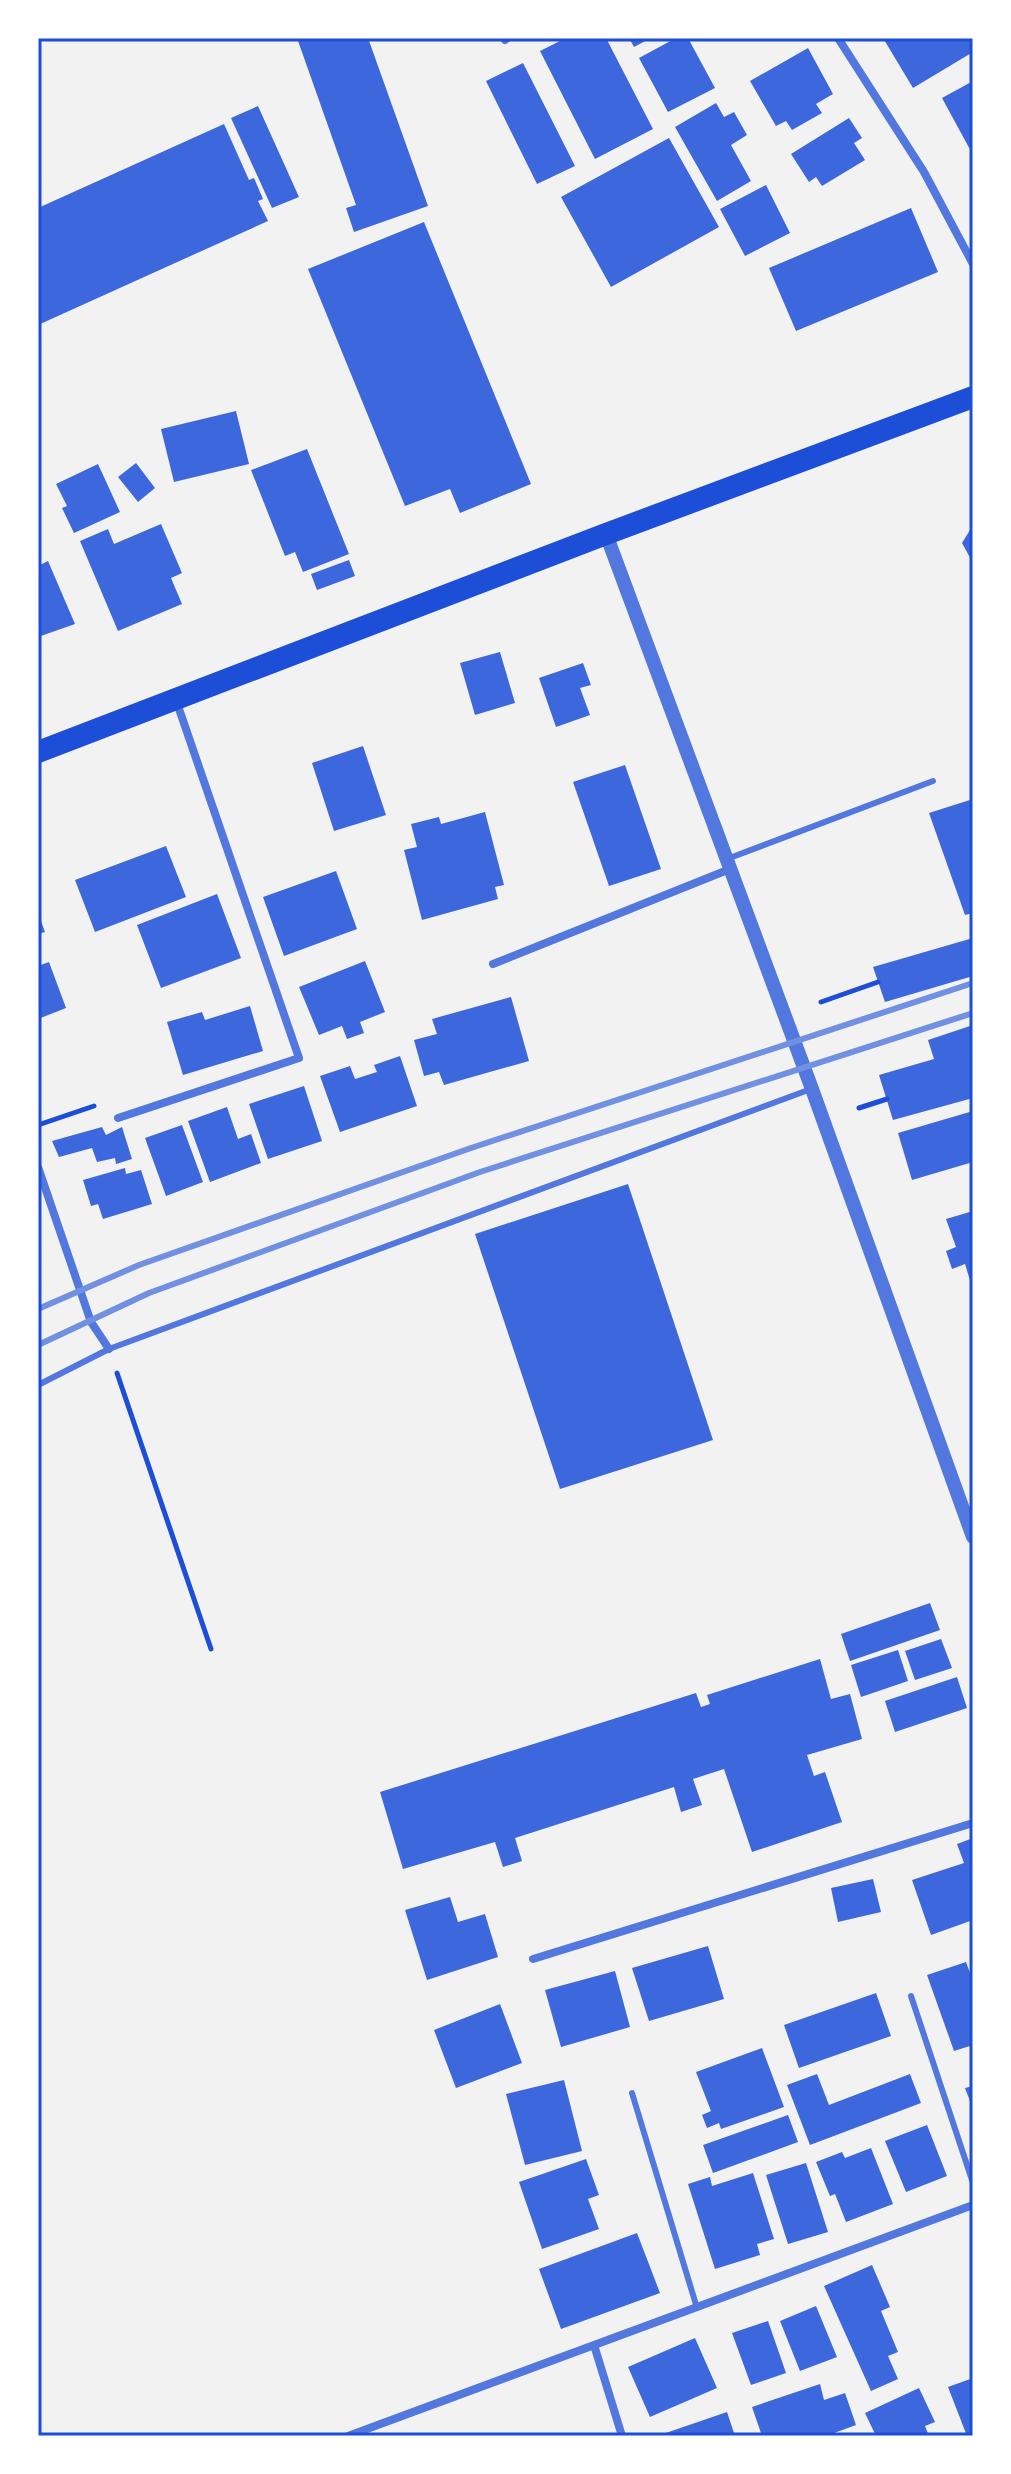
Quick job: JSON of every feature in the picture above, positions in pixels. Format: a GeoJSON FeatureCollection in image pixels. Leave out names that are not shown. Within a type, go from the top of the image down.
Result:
{"type":"FeatureCollection","features":[{"type":"Feature","properties":{"kind":"highway"},"geometry":{"type":"LineString","coordinates":[[38,752],[973,397]]}},
{"type":"Feature","properties":{"kind":"street"},"geometry":{"type":"LineString","coordinates":[[838,38],[924,172],[973,264]]}},
{"type":"Feature","properties":{"kind":"street"},"geometry":{"type":"LineString","coordinates":[[606,534],[812,1089],[973,1537]]}},
{"type":"Feature","properties":{"kind":"street"},"geometry":{"type":"LineString","coordinates":[[118,1118],[299,1058],[175,699]]}},
{"type":"Feature","properties":{"kind":"street"},"geometry":{"type":"LineString","coordinates":[[493,964],[728,864]]}},
{"type":"Feature","properties":{"kind":"street"},"geometry":{"type":"LineString","coordinates":[[38,1167],[91,1322],[109,1349]]}},
{"type":"Feature","properties":{"kind":"street"},"geometry":{"type":"LineString","coordinates":[[533,1959],[973,1823]]}},
{"type":"Feature","properties":{"kind":"street"},"geometry":{"type":"LineString","coordinates":[[348,2436],[973,2205]]}},
{"type":"Feature","properties":{"kind":"street"},"geometry":{"type":"LineString","coordinates":[[594,2345],[622,2436]]}},
{"type":"Feature","properties":{"kind":"lane"},"geometry":{"type":"LineString","coordinates":[[728,864],[933,781]]}},
{"type":"Feature","properties":{"kind":"lane"},"geometry":{"type":"LineString","coordinates":[[38,1385],[109,1349],[812,1089]]}},
{"type":"Feature","properties":{"kind":"lane"},"geometry":{"type":"LineString","coordinates":[[911,1996],[973,2183]]}},
{"type":"Feature","properties":{"kind":"lane"},"geometry":{"type":"LineString","coordinates":[[632,2093],[697,2308]]}},
{"type":"Feature","properties":{"kind":"path"},"geometry":{"type":"LineString","coordinates":[[821,1002],[878,982]]}},
{"type":"Feature","properties":{"kind":"path"},"geometry":{"type":"LineString","coordinates":[[859,1108],[887,1099]]}},
{"type":"Feature","properties":{"kind":"path"},"geometry":{"type":"LineString","coordinates":[[109,1349],[211,1649]]}},
{"type":"Feature","properties":{"kind":"building"},"geometry":{"type":"Polygon","coordinates":[[[297,38],[368,38],[428,206],[354,232],[346,208],[356,205],[297,38]]]}},
{"type":"Feature","properties":{"kind":"building"},"geometry":{"type":"Polygon","coordinates":[[[566,38],[606,38],[653,129],[595,159],[540,51],[566,38]]]}},
{"type":"Feature","properties":{"kind":"building"},"geometry":{"type":"Polygon","coordinates":[[[629,38],[651,38],[634,47],[629,38]]]}},
{"type":"Feature","properties":{"kind":"building"},"geometry":{"type":"Polygon","coordinates":[[[676,38],[688,38],[715,88],[668,112],[639,58],[676,38]]]}},
{"type":"Feature","properties":{"kind":"building"},"geometry":{"type":"Polygon","coordinates":[[[883,38],[973,38],[973,52],[913,88],[883,38]]]}},
{"type":"Feature","properties":{"kind":"building"},"geometry":{"type":"Polygon","coordinates":[[[808,48],[833,94],[816,104],[822,113],[792,130],[786,121],[776,126],[750,81],[808,48]]]}},
{"type":"Feature","properties":{"kind":"building"},"geometry":{"type":"Polygon","coordinates":[[[523,63],[575,166],[537,184],[486,81],[523,63]]]}},
{"type":"Feature","properties":{"kind":"building"},"geometry":{"type":"Polygon","coordinates":[[[973,81],[973,155],[942,98],[973,81]]]}},
{"type":"Feature","properties":{"kind":"building"},"geometry":{"type":"Polygon","coordinates":[[[716,103],[724,117],[734,112],[747,135],[731,145],[751,181],[717,201],[675,127],[716,103]]]}},
{"type":"Feature","properties":{"kind":"building"},"geometry":{"type":"Polygon","coordinates":[[[258,106],[299,197],[272,208],[231,118],[258,106]]]}},
{"type":"Feature","properties":{"kind":"building"},"geometry":{"type":"Polygon","coordinates":[[[849,118],[862,138],[854,143],[865,160],[822,186],[816,177],[809,182],[791,154],[849,118]]]}},
{"type":"Feature","properties":{"kind":"building"},"geometry":{"type":"Polygon","coordinates":[[[224,124],[249,180],[254,178],[263,199],[258,201],[268,221],[38,325],[38,208],[224,124]]]}},
{"type":"Feature","properties":{"kind":"building"},"geometry":{"type":"Polygon","coordinates":[[[669,138],[719,227],[611,287],[561,197],[669,138]]]}},
{"type":"Feature","properties":{"kind":"building"},"geometry":{"type":"Polygon","coordinates":[[[766,185],[790,233],[745,256],[720,209],[766,185]]]}},
{"type":"Feature","properties":{"kind":"building"},"geometry":{"type":"Polygon","coordinates":[[[911,208],[938,272],[796,331],[769,268],[911,208]]]}},
{"type":"Feature","properties":{"kind":"building"},"geometry":{"type":"Polygon","coordinates":[[[424,222],[531,484],[460,513],[450,489],[405,506],[308,269],[424,222]]]}},
{"type":"Feature","properties":{"kind":"building"},"geometry":{"type":"Polygon","coordinates":[[[236,411],[249,464],[174,482],[161,429],[236,411]]]}},
{"type":"Feature","properties":{"kind":"building"},"geometry":{"type":"Polygon","coordinates":[[[307,449],[349,554],[303,572],[295,552],[285,556],[251,470],[307,449]]]}},
{"type":"Feature","properties":{"kind":"building"},"geometry":{"type":"Polygon","coordinates":[[[136,463],[155,488],[138,502],[118,477],[136,463]]]}},
{"type":"Feature","properties":{"kind":"building"},"geometry":{"type":"Polygon","coordinates":[[[98,464],[120,512],[74,533],[62,508],[67,506],[56,484],[98,464]]]}},
{"type":"Feature","properties":{"kind":"building"},"geometry":{"type":"Polygon","coordinates":[[[161,524],[182,573],[171,578],[182,604],[118,631],[80,541],[108,529],[114,544],[161,524]]]}},
{"type":"Feature","properties":{"kind":"building"},"geometry":{"type":"Polygon","coordinates":[[[973,525],[973,563],[962,543],[973,525]]]}},
{"type":"Feature","properties":{"kind":"building"},"geometry":{"type":"Polygon","coordinates":[[[349,560],[355,576],[317,590],[311,574],[349,560]]]}},
{"type":"Feature","properties":{"kind":"building"},"geometry":{"type":"Polygon","coordinates":[[[48,561],[75,624],[38,637],[38,566],[48,561]]]}},
{"type":"Feature","properties":{"kind":"building"},"geometry":{"type":"Polygon","coordinates":[[[500,652],[515,703],[475,715],[460,663],[500,652]]]}},
{"type":"Feature","properties":{"kind":"building"},"geometry":{"type":"Polygon","coordinates":[[[583,663],[591,685],[580,688],[590,715],[556,727],[539,678],[583,663]]]}},
{"type":"Feature","properties":{"kind":"building"},"geometry":{"type":"Polygon","coordinates":[[[363,746],[386,815],[334,831],[312,763],[363,746]]]}},
{"type":"Feature","properties":{"kind":"building"},"geometry":{"type":"Polygon","coordinates":[[[625,765],[661,869],[609,886],[573,782],[625,765]]]}},
{"type":"Feature","properties":{"kind":"building"},"geometry":{"type":"Polygon","coordinates":[[[973,799],[973,913],[965,915],[929,813],[973,799]]]}},
{"type":"Feature","properties":{"kind":"building"},"geometry":{"type":"Polygon","coordinates":[[[485,812],[504,885],[495,887],[498,899],[422,920],[404,850],[417,847],[411,824],[439,817],[441,824],[485,812]]]}},
{"type":"Feature","properties":{"kind":"building"},"geometry":{"type":"Polygon","coordinates":[[[166,846],[186,897],[95,932],[75,880],[166,846]]]}},
{"type":"Feature","properties":{"kind":"building"},"geometry":{"type":"Polygon","coordinates":[[[336,871],[357,929],[284,956],[263,897],[336,871]]]}},
{"type":"Feature","properties":{"kind":"building"},"geometry":{"type":"Polygon","coordinates":[[[217,894],[241,958],[161,988],[137,925],[217,894]]]}},
{"type":"Feature","properties":{"kind":"building"},"geometry":{"type":"Polygon","coordinates":[[[38,913],[45,932],[38,934],[38,913]]]}},
{"type":"Feature","properties":{"kind":"building"},"geometry":{"type":"Polygon","coordinates":[[[973,938],[973,976],[885,1002],[873,967],[973,938]]]}},
{"type":"Feature","properties":{"kind":"building"},"geometry":{"type":"Polygon","coordinates":[[[365,961],[385,1012],[360,1022],[364,1033],[347,1039],[342,1026],[319,1035],[299,987],[365,961]]]}},
{"type":"Feature","properties":{"kind":"building"},"geometry":{"type":"Polygon","coordinates":[[[49,962],[66,1008],[38,1019],[38,966],[49,962]]]}},
{"type":"Feature","properties":{"kind":"building"},"geometry":{"type":"Polygon","coordinates":[[[511,997],[529,1061],[444,1085],[439,1072],[424,1076],[414,1040],[437,1034],[432,1019],[511,997]]]}},
{"type":"Feature","properties":{"kind":"building"},"geometry":{"type":"Polygon","coordinates":[[[250,1006],[263,1051],[183,1075],[167,1022],[202,1012],[205,1020],[250,1006]]]}},
{"type":"Feature","properties":{"kind":"building"},"geometry":{"type":"Polygon","coordinates":[[[973,1025],[973,1098],[893,1120],[879,1075],[934,1059],[928,1040],[973,1025]]]}},
{"type":"Feature","properties":{"kind":"building"},"geometry":{"type":"Polygon","coordinates":[[[400,1056],[417,1106],[340,1132],[320,1076],[350,1066],[355,1079],[377,1072],[374,1065],[400,1056]]]}},
{"type":"Feature","properties":{"kind":"building"},"geometry":{"type":"Polygon","coordinates":[[[304,1086],[322,1141],[268,1159],[249,1104],[304,1086]]]}},
{"type":"Feature","properties":{"kind":"building"},"geometry":{"type":"Polygon","coordinates":[[[227,1107],[238,1139],[251,1134],[261,1163],[210,1182],[188,1121],[227,1107]]]}},
{"type":"Feature","properties":{"kind":"building"},"geometry":{"type":"Polygon","coordinates":[[[973,1111],[973,1162],[912,1180],[898,1133],[973,1111]]]}},
{"type":"Feature","properties":{"kind":"building"},"geometry":{"type":"Polygon","coordinates":[[[182,1125],[203,1182],[166,1196],[145,1138],[182,1125]]]}},
{"type":"Feature","properties":{"kind":"building"},"geometry":{"type":"Polygon","coordinates":[[[102,1127],[106,1135],[122,1127],[132,1159],[116,1164],[115,1158],[97,1162],[92,1148],[59,1157],[52,1141],[102,1127]]]}},
{"type":"Feature","properties":{"kind":"building"},"geometry":{"type":"Polygon","coordinates":[[[125,1168],[126,1174],[141,1170],[152,1204],[103,1219],[98,1204],[91,1206],[83,1180],[125,1168]]]}},
{"type":"Feature","properties":{"kind":"building"},"geometry":{"type":"Polygon","coordinates":[[[628,1184],[713,1440],[560,1489],[475,1234],[628,1184]]]}},
{"type":"Feature","properties":{"kind":"building"},"geometry":{"type":"Polygon","coordinates":[[[973,1211],[972,1287],[965,1264],[952,1269],[946,1251],[956,1247],[946,1219],[973,1211]]]}},
{"type":"Feature","properties":{"kind":"building"},"geometry":{"type":"Polygon","coordinates":[[[930,1603],[940,1630],[850,1661],[841,1634],[930,1603]]]}},
{"type":"Feature","properties":{"kind":"building"},"geometry":{"type":"Polygon","coordinates":[[[941,1639],[952,1668],[915,1680],[905,1651],[941,1639]]]}},
{"type":"Feature","properties":{"kind":"building"},"geometry":{"type":"Polygon","coordinates":[[[898,1650],[908,1681],[861,1697],[851,1665],[898,1650]]]}},
{"type":"Feature","properties":{"kind":"building"},"geometry":{"type":"Polygon","coordinates":[[[820,1659],[831,1699],[850,1694],[862,1739],[807,1755],[814,1776],[825,1772],[842,1822],[752,1852],[724,1769],[693,1779],[702,1805],[681,1812],[674,1787],[515,1838],[522,1861],[503,1867],[495,1842],[403,1869],[380,1792],[696,1693],[701,1707],[710,1704],[707,1695],[820,1659]]]}},
{"type":"Feature","properties":{"kind":"building"},"geometry":{"type":"Polygon","coordinates":[[[957,1677],[967,1708],[895,1732],[885,1701],[957,1677]]]}},
{"type":"Feature","properties":{"kind":"building"},"geometry":{"type":"Polygon","coordinates":[[[973,1838],[973,1920],[931,1935],[912,1880],[964,1863],[957,1844],[973,1838]]]}},
{"type":"Feature","properties":{"kind":"building"},"geometry":{"type":"Polygon","coordinates":[[[873,1879],[881,1912],[838,1922],[831,1888],[873,1879]]]}},
{"type":"Feature","properties":{"kind":"building"},"geometry":{"type":"Polygon","coordinates":[[[450,1897],[458,1922],[485,1914],[498,1957],[427,1980],[405,1910],[450,1897]]]}},
{"type":"Feature","properties":{"kind":"building"},"geometry":{"type":"Polygon","coordinates":[[[708,1946],[724,1999],[649,2021],[632,1968],[708,1946]]]}},
{"type":"Feature","properties":{"kind":"building"},"geometry":{"type":"Polygon","coordinates":[[[966,1962],[973,1981],[973,2045],[954,2051],[927,1975],[966,1962]]]}},
{"type":"Feature","properties":{"kind":"building"},"geometry":{"type":"Polygon","coordinates":[[[615,1971],[630,2027],[561,2047],[545,1990],[615,1971]]]}},
{"type":"Feature","properties":{"kind":"building"},"geometry":{"type":"Polygon","coordinates":[[[876,1993],[891,2036],[799,2068],[784,2025],[876,1993]]]}},
{"type":"Feature","properties":{"kind":"building"},"geometry":{"type":"Polygon","coordinates":[[[500,2004],[522,2063],[456,2088],[434,2030],[500,2004]]]}},
{"type":"Feature","properties":{"kind":"building"},"geometry":{"type":"Polygon","coordinates":[[[762,2048],[784,2107],[721,2129],[719,2123],[707,2128],[702,2115],[711,2111],[696,2072],[762,2048]]]}},
{"type":"Feature","properties":{"kind":"building"},"geometry":{"type":"Polygon","coordinates":[[[817,2074],[829,2105],[910,2074],[921,2103],[810,2145],[787,2085],[817,2074]]]}},
{"type":"Feature","properties":{"kind":"building"},"geometry":{"type":"Polygon","coordinates":[[[564,2080],[582,2151],[525,2165],[506,2094],[564,2080]]]}},
{"type":"Feature","properties":{"kind":"building"},"geometry":{"type":"Polygon","coordinates":[[[973,2086],[973,2109],[965,2088],[973,2086]]]}},
{"type":"Feature","properties":{"kind":"building"},"geometry":{"type":"Polygon","coordinates":[[[788,2115],[798,2142],[713,2173],[703,2145],[788,2115]]]}},
{"type":"Feature","properties":{"kind":"building"},"geometry":{"type":"Polygon","coordinates":[[[927,2125],[947,2176],[906,2192],[885,2141],[927,2125]]]}},
{"type":"Feature","properties":{"kind":"building"},"geometry":{"type":"Polygon","coordinates":[[[871,2148],[893,2204],[846,2222],[835,2194],[830,2196],[816,2162],[842,2152],[845,2158],[871,2148]]]}},
{"type":"Feature","properties":{"kind":"building"},"geometry":{"type":"Polygon","coordinates":[[[586,2159],[599,2195],[588,2199],[599,2229],[542,2249],[519,2182],[586,2159]]]}},
{"type":"Feature","properties":{"kind":"building"},"geometry":{"type":"Polygon","coordinates":[[[806,2163],[828,2232],[788,2244],[766,2175],[806,2163]]]}},
{"type":"Feature","properties":{"kind":"building"},"geometry":{"type":"Polygon","coordinates":[[[753,2173],[774,2239],[757,2244],[760,2255],[715,2269],[688,2184],[710,2177],[712,2186],[753,2173]]]}},
{"type":"Feature","properties":{"kind":"building"},"geometry":{"type":"Polygon","coordinates":[[[637,2233],[660,2293],[561,2329],[539,2269],[637,2233]]]}},
{"type":"Feature","properties":{"kind":"building"},"geometry":{"type":"Polygon","coordinates":[[[872,2265],[890,2307],[881,2311],[898,2352],[888,2356],[898,2379],[871,2391],[824,2286],[872,2265]]]}},
{"type":"Feature","properties":{"kind":"building"},"geometry":{"type":"Polygon","coordinates":[[[816,2306],[837,2357],[800,2371],[780,2321],[816,2306]]]}},
{"type":"Feature","properties":{"kind":"building"},"geometry":{"type":"Polygon","coordinates":[[[768,2321],[786,2373],[751,2385],[732,2333],[768,2321]]]}},
{"type":"Feature","properties":{"kind":"building"},"geometry":{"type":"Polygon","coordinates":[[[695,2338],[717,2388],[650,2417],[628,2367],[695,2338]]]}},
{"type":"Feature","properties":{"kind":"building"},"geometry":{"type":"Polygon","coordinates":[[[973,2378],[973,2435],[967,2436],[948,2387],[973,2378]]]}},
{"type":"Feature","properties":{"kind":"building"},"geometry":{"type":"Polygon","coordinates":[[[820,2384],[824,2400],[845,2393],[856,2425],[826,2436],[762,2436],[752,2407],[820,2384]]]}},
{"type":"Feature","properties":{"kind":"building"},"geometry":{"type":"Polygon","coordinates":[[[919,2388],[935,2422],[925,2426],[929,2436],[876,2436],[865,2413],[919,2388]]]}},
{"type":"Feature","properties":{"kind":"building"},"geometry":{"type":"Polygon","coordinates":[[[727,2412],[735,2436],[657,2436],[727,2412]]]}},
{"type":"Feature","properties":{"kind":"railway"},"geometry":{"type":"LineString","coordinates":[[38,1309],[139,1265],[471,1148],[973,983]]}},
{"type":"Feature","properties":{"kind":"railway"},"geometry":{"type":"LineString","coordinates":[[38,1345],[149,1293],[480,1172],[973,1013]]}}]}
